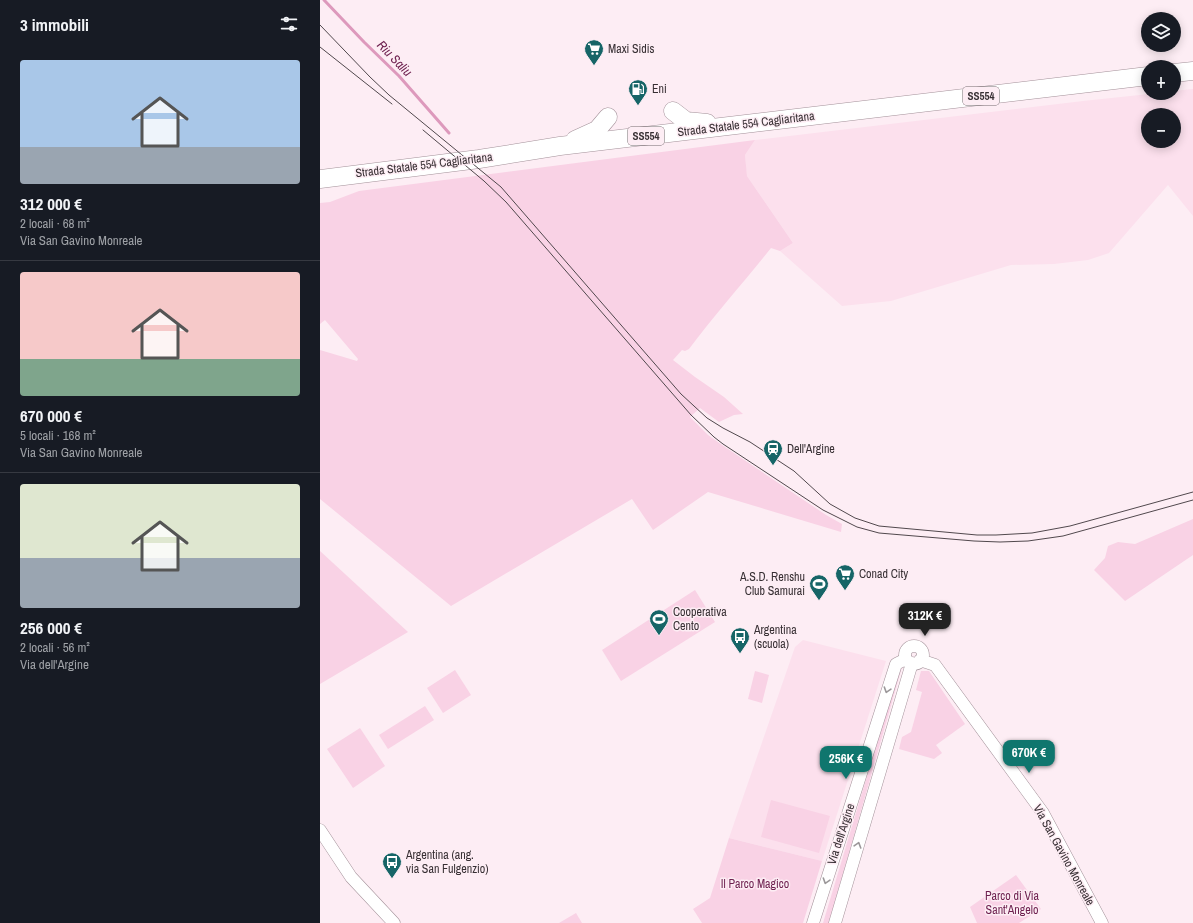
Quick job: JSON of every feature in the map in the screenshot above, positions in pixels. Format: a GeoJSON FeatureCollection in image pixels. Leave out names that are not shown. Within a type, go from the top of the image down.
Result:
{"type":"FeatureCollection","features":[{"type":"Feature","properties":{"kind":"highway"},"geometry":{"type":"LineString","coordinates":[[1181,72],[1193,71]]}},
{"type":"Feature","properties":{"kind":"highway","name":"Strada Statale 554 Cagliaritana"},"geometry":{"type":"LineString","coordinates":[[482,164],[560,146],[1141,77]]}},
{"type":"Feature","properties":{"kind":"highway"},"geometry":{"type":"LineString","coordinates":[[1181,84],[1193,83]]}},
{"type":"Feature","properties":{"kind":"highway","name":"Strada Statale 554 Cagliaritana"},"geometry":{"type":"LineString","coordinates":[[320,190],[482,164],[602,153],[893,117],[1141,89]]}},
{"type":"Feature","properties":{"kind":"highway"},"geometry":{"type":"LineString","coordinates":[[673,111],[686,120],[727,126]]}},
{"type":"Feature","properties":{"kind":"highway"},"geometry":{"type":"LineString","coordinates":[[560,146],[597,130],[608,117]]}},
{"type":"Feature","properties":{"kind":"highway","name":"Strada Statale 554 Cagliaritana"},"geometry":{"type":"LineString","coordinates":[[320,179],[453,168]]}},
{"type":"Feature","properties":{"kind":"street","name":"Via dell'Argine"},"geometry":{"type":"LineString","coordinates":[[812,923],[896,664],[913,661],[835,923]]}},
{"type":"Feature","properties":{"kind":"street","name":"Via San Gavino Monreale"},"geometry":{"type":"LineString","coordinates":[[913,661],[936,665],[1043,813],[1102,923]]}},
{"type":"Feature","properties":{"kind":"street"},"geometry":{"type":"LineString","coordinates":[[320,830],[351,877],[394,923]]}},
{"type":"Feature","properties":{"kind":"shaded area"},"geometry":{"type":"Polygon","coordinates":[[[1193,89],[1193,216],[1168,185],[1109,253],[1088,260],[1054,264],[1011,265],[891,301],[842,306],[780,251],[793,243],[747,176],[745,155],[755,140],[1141,95],[1141,100],[1181,100],[1181,90],[1193,89]]]}},
{"type":"Feature","properties":{"kind":"shaded area"},"geometry":{"type":"Polygon","coordinates":[[[803,640],[886,661],[822,861],[729,838],[795,647],[803,640]]]}},
{"type":"Feature","properties":{"kind":"green space"},"geometry":{"type":"Polygon","coordinates":[[[755,140],[745,155],[747,176],[793,243],[780,251],[771,248],[689,349],[685,351],[682,350],[673,360],[724,397],[743,414],[734,415],[719,422],[700,408],[690,417],[708,435],[725,447],[826,515],[842,524],[841,532],[708,492],[653,530],[632,499],[451,606],[320,499],[320,350],[357,361],[358,359],[325,320],[320,324],[320,203],[330,202],[359,191],[755,140]]]}},
{"type":"Feature","properties":{"kind":"green space"},"geometry":{"type":"Polygon","coordinates":[[[1193,519],[1193,555],[1125,601],[1094,570],[1105,558],[1108,546],[1118,542],[1135,544],[1193,519]]]}},
{"type":"Feature","properties":{"kind":"green space"},"geometry":{"type":"Polygon","coordinates":[[[320,551],[408,632],[320,684],[320,551]]]}},
{"type":"Feature","properties":{"kind":"green space","name":"Cooperativa Cento"},"geometry":{"type":"Polygon","coordinates":[[[695,590],[715,622],[621,681],[602,650],[695,590]]]}},
{"type":"Feature","properties":{"kind":"green space"},"geometry":{"type":"Polygon","coordinates":[[[900,666],[902,667],[829,923],[823,923],[900,666]]]}},
{"type":"Feature","properties":{"kind":"green space"},"geometry":{"type":"Polygon","coordinates":[[[455,670],[471,695],[443,713],[427,688],[455,670]]]}},
{"type":"Feature","properties":{"kind":"green space"},"geometry":{"type":"Polygon","coordinates":[[[755,671],[769,675],[762,703],[748,699],[755,671]]]}},
{"type":"Feature","properties":{"kind":"green space"},"geometry":{"type":"Polygon","coordinates":[[[921,671],[929,671],[965,724],[936,745],[942,753],[934,759],[899,749],[902,737],[911,732],[922,692],[916,690],[921,671]]]}},
{"type":"Feature","properties":{"kind":"green space"},"geometry":{"type":"Polygon","coordinates":[[[425,706],[434,720],[388,749],[379,735],[425,706]]]}},
{"type":"Feature","properties":{"kind":"green space"},"geometry":{"type":"Polygon","coordinates":[[[360,728],[385,766],[353,788],[327,749],[360,728]]]}},
{"type":"Feature","properties":{"kind":"green space"},"geometry":{"type":"Polygon","coordinates":[[[771,800],[830,816],[819,853],[761,837],[771,800]]]}},
{"type":"Feature","properties":{"kind":"green space","name":"Il Parco Magico"},"geometry":{"type":"Polygon","coordinates":[[[729,838],[822,861],[803,923],[702,923],[693,909],[710,898],[729,838]]]}},
{"type":"Feature","properties":{"kind":"green space","name":"Parco di Via Sant'Angelo"},"geometry":{"type":"Polygon","coordinates":[[[1016,875],[1041,909],[1019,923],[977,923],[970,907],[1016,875]]]}},
{"type":"Feature","properties":{"kind":"green space"},"geometry":{"type":"Polygon","coordinates":[[[576,913],[582,923],[559,923],[576,913]]]}},
{"type":"Feature","properties":{"kind":"waterway","name":"Riu Saliu"},"geometry":{"type":"LineString","coordinates":[[324,0],[399,76],[449,133]]}},
{"type":"Feature","properties":{"kind":"tram line"},"geometry":{"type":"LineString","coordinates":[[320,25],[389,95],[501,187],[681,394],[707,418],[750,442],[794,471],[830,504],[855,518],[879,526],[977,535],[1032,533],[1070,526],[1193,492]]}},
{"type":"Feature","properties":{"kind":"tram line"},"geometry":{"type":"LineString","coordinates":[[320,47],[392,104]]}},
{"type":"Feature","properties":{"kind":"tram line"},"geometry":{"type":"LineString","coordinates":[[423,130],[484,181],[506,202],[691,415],[714,437],[823,510],[857,527],[879,533],[974,541],[1028,541],[1063,536],[1193,500]]}},
{"type":"Feature","properties":{"kind":"place","name":"Maxi Sidis"},"geometry":{"type":"Point","coordinates":[594,66]}},
{"type":"Feature","properties":{"kind":"place","name":"Eni"},"geometry":{"type":"Point","coordinates":[638,106]}},
{"type":"Feature","properties":{"kind":"place","name":"Dell'Argine"},"geometry":{"type":"Point","coordinates":[773,466]}},
{"type":"Feature","properties":{"kind":"place","name":"Conad City"},"geometry":{"type":"Point","coordinates":[845,591]}},
{"type":"Feature","properties":{"kind":"place","name":"A.S.D. Renshu Club Samurai"},"geometry":{"type":"Point","coordinates":[819,601]}},
{"type":"Feature","properties":{"kind":"place","name":"Cooperativa Cento"},"geometry":{"type":"Point","coordinates":[659,636]}},
{"type":"Feature","properties":{"kind":"place","name":"Argentina (scuola)"},"geometry":{"type":"Point","coordinates":[740,654]}},
{"type":"Feature","properties":{"kind":"place","name":"Argentina (ang. via San Fulgenzio)"},"geometry":{"type":"Point","coordinates":[392,879]}}]}
